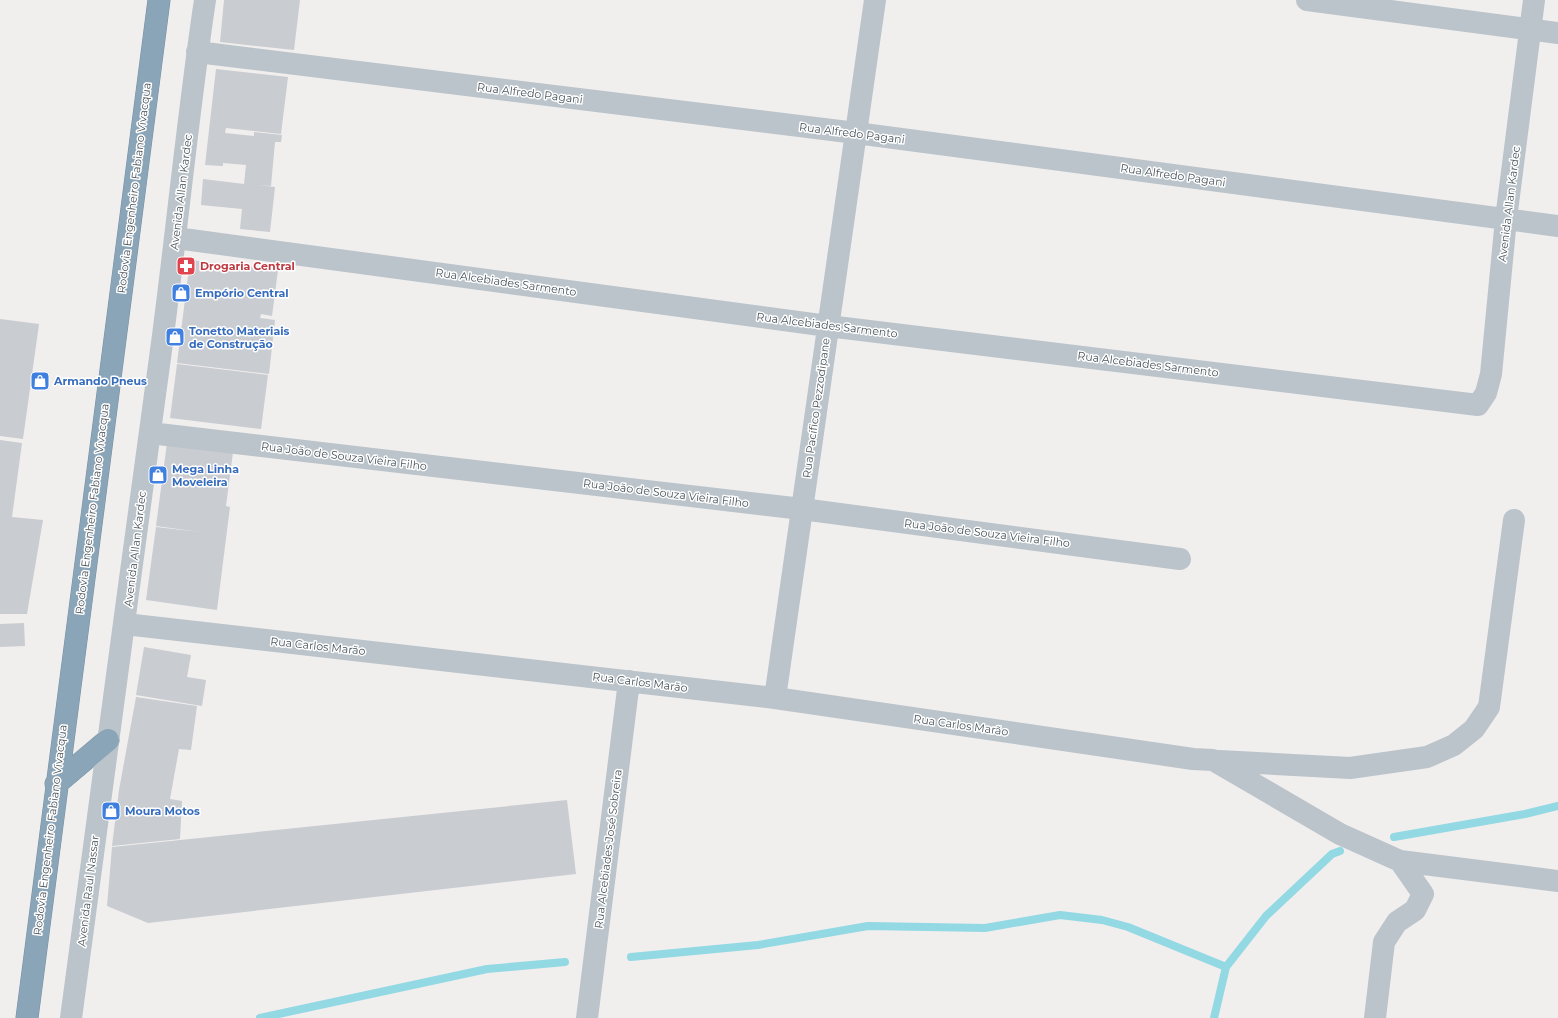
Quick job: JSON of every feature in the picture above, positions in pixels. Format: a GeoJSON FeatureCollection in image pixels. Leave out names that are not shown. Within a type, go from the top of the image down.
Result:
{"type":"FeatureCollection","features":[{"type":"Feature","properties":{"kind":"highway","name":"Rodovia Engenheiro Fabiano Vivacqua"},"geometry":{"type":"LineString","coordinates":[[27,1018],[56,784],[159,0]]}},
{"type":"Feature","properties":{"kind":"highway"},"geometry":{"type":"LineString","coordinates":[[56,784],[108,740]]}},
{"type":"Feature","properties":{"kind":"street","name":"Avenida Allan Kardec"},"geometry":{"type":"LineString","coordinates":[[108,740],[125,624],[176,238],[197,52],[205,0]]}},
{"type":"Feature","properties":{"kind":"street","name":"Rua Pacífico Pezzodipane"},"geometry":{"type":"LineString","coordinates":[[775,698],[875,0]]}},
{"type":"Feature","properties":{"kind":"street"},"geometry":{"type":"LineString","coordinates":[[1307,0],[1558,32]]}},
{"type":"Feature","properties":{"kind":"street","name":"Avenida Allan Kardec"},"geometry":{"type":"LineString","coordinates":[[1478,405],[1486,392],[1491,374],[1506,219],[1534,0]]}},
{"type":"Feature","properties":{"kind":"street","name":"Rua Alfredo Pagani"},"geometry":{"type":"LineString","coordinates":[[197,52],[856,133],[1558,226]]}},
{"type":"Feature","properties":{"kind":"street","name":"Rua Alcebiades Sarmento"},"geometry":{"type":"LineString","coordinates":[[176,238],[828,326],[1478,405]]}},
{"type":"Feature","properties":{"kind":"street","name":"Rua João de Souza Vieira Filho"},"geometry":{"type":"LineString","coordinates":[[150,433],[802,509],[1180,559]]}},
{"type":"Feature","properties":{"kind":"street","name":"Rua Carlos Marão"},"geometry":{"type":"LineString","coordinates":[[125,624],[775,698],[1193,759],[1350,768],[1427,757],[1454,745],[1474,728],[1489,707],[1514,520]]}},
{"type":"Feature","properties":{"kind":"street","name":"Rua Alcebiades José Sobreira"},"geometry":{"type":"LineString","coordinates":[[587,1018],[629,681]]}},
{"type":"Feature","properties":{"kind":"street","name":"Avenida Raul Nassar"},"geometry":{"type":"LineString","coordinates":[[71,1018],[108,740]]}},
{"type":"Feature","properties":{"kind":"street"},"geometry":{"type":"LineString","coordinates":[[1213,760],[1340,834],[1400,861],[1558,881]]}},
{"type":"Feature","properties":{"kind":"street"},"geometry":{"type":"LineString","coordinates":[[1375,1018],[1384,942],[1397,922],[1415,910],[1423,894],[1400,861]]}},
{"type":"Feature","properties":{"kind":"building"},"geometry":{"type":"Polygon","coordinates":[[[224,0],[300,0],[294,50],[220,42],[224,0]]]}},
{"type":"Feature","properties":{"kind":"building"},"geometry":{"type":"Polygon","coordinates":[[[216,69],[288,77],[281,134],[226,128],[225,133],[254,136],[254,132],[282,135],[281,142],[275,142],[271,186],[258,185],[275,187],[270,232],[240,229],[242,209],[201,205],[203,179],[244,184],[246,165],[223,163],[223,166],[205,165],[216,69]]]}},
{"type":"Feature","properties":{"kind":"building"},"geometry":{"type":"Polygon","coordinates":[[[190,260],[278,270],[272,316],[261,314],[260,318],[275,320],[269,374],[177,363],[190,260]]]}},
{"type":"Feature","properties":{"kind":"building"},"geometry":{"type":"Polygon","coordinates":[[[0,319],[39,324],[23,439],[0,436],[0,319]]]}},
{"type":"Feature","properties":{"kind":"building"},"geometry":{"type":"Polygon","coordinates":[[[177,364],[268,375],[261,429],[170,418],[177,364]]]}},
{"type":"Feature","properties":{"kind":"building"},"geometry":{"type":"Polygon","coordinates":[[[0,440],[22,443],[12,517],[43,520],[27,614],[0,614],[0,440]]]}},
{"type":"Feature","properties":{"kind":"building"},"geometry":{"type":"Polygon","coordinates":[[[167,443],[233,452],[226,506],[230,507],[217,610],[146,600],[156,527],[200,532],[156,526],[167,443]]]}},
{"type":"Feature","properties":{"kind":"building"},"geometry":{"type":"Polygon","coordinates":[[[24,623],[25,646],[0,647],[0,624],[24,623]]]}},
{"type":"Feature","properties":{"kind":"building"},"geometry":{"type":"Polygon","coordinates":[[[144,647],[191,655],[187,677],[206,680],[202,706],[136,695],[144,647]]]}},
{"type":"Feature","properties":{"kind":"building"},"geometry":{"type":"Polygon","coordinates":[[[136,697],[197,706],[191,750],[179,749],[170,799],[182,801],[180,839],[112,846],[119,790],[136,697]]]}},
{"type":"Feature","properties":{"kind":"building"},"geometry":{"type":"Polygon","coordinates":[[[567,800],[576,874],[148,923],[107,906],[112,847],[567,800]]]}},
{"type":"Feature","properties":{"kind":"waterway"},"geometry":{"type":"LineString","coordinates":[[1394,837],[1525,814],[1558,806]]}},
{"type":"Feature","properties":{"kind":"waterway"},"geometry":{"type":"LineString","coordinates":[[1214,1018],[1226,967],[1266,916],[1332,854],[1340,851]]}},
{"type":"Feature","properties":{"kind":"waterway"},"geometry":{"type":"LineString","coordinates":[[631,957],[758,945],[868,926],[985,928],[1060,915],[1102,920],[1128,927],[1226,967]]}},
{"type":"Feature","properties":{"kind":"waterway"},"geometry":{"type":"LineString","coordinates":[[260,1018],[487,969],[565,962]]}},
{"type":"Feature","properties":{"kind":"place","name":"Drogaria Central"},"geometry":{"type":"Point","coordinates":[186,266]}},
{"type":"Feature","properties":{"kind":"place","name":"Empório Central"},"geometry":{"type":"Point","coordinates":[181,293]}},
{"type":"Feature","properties":{"kind":"place","name":"Tonetto Materiais de Construção"},"geometry":{"type":"Point","coordinates":[175,337]}},
{"type":"Feature","properties":{"kind":"place","name":"Armando Pneus"},"geometry":{"type":"Point","coordinates":[40,381]}},
{"type":"Feature","properties":{"kind":"place","name":"Mega Linha Moveleira"},"geometry":{"type":"Point","coordinates":[158,475]}},
{"type":"Feature","properties":{"kind":"place","name":"Moura Motos"},"geometry":{"type":"Point","coordinates":[111,811]}}]}
